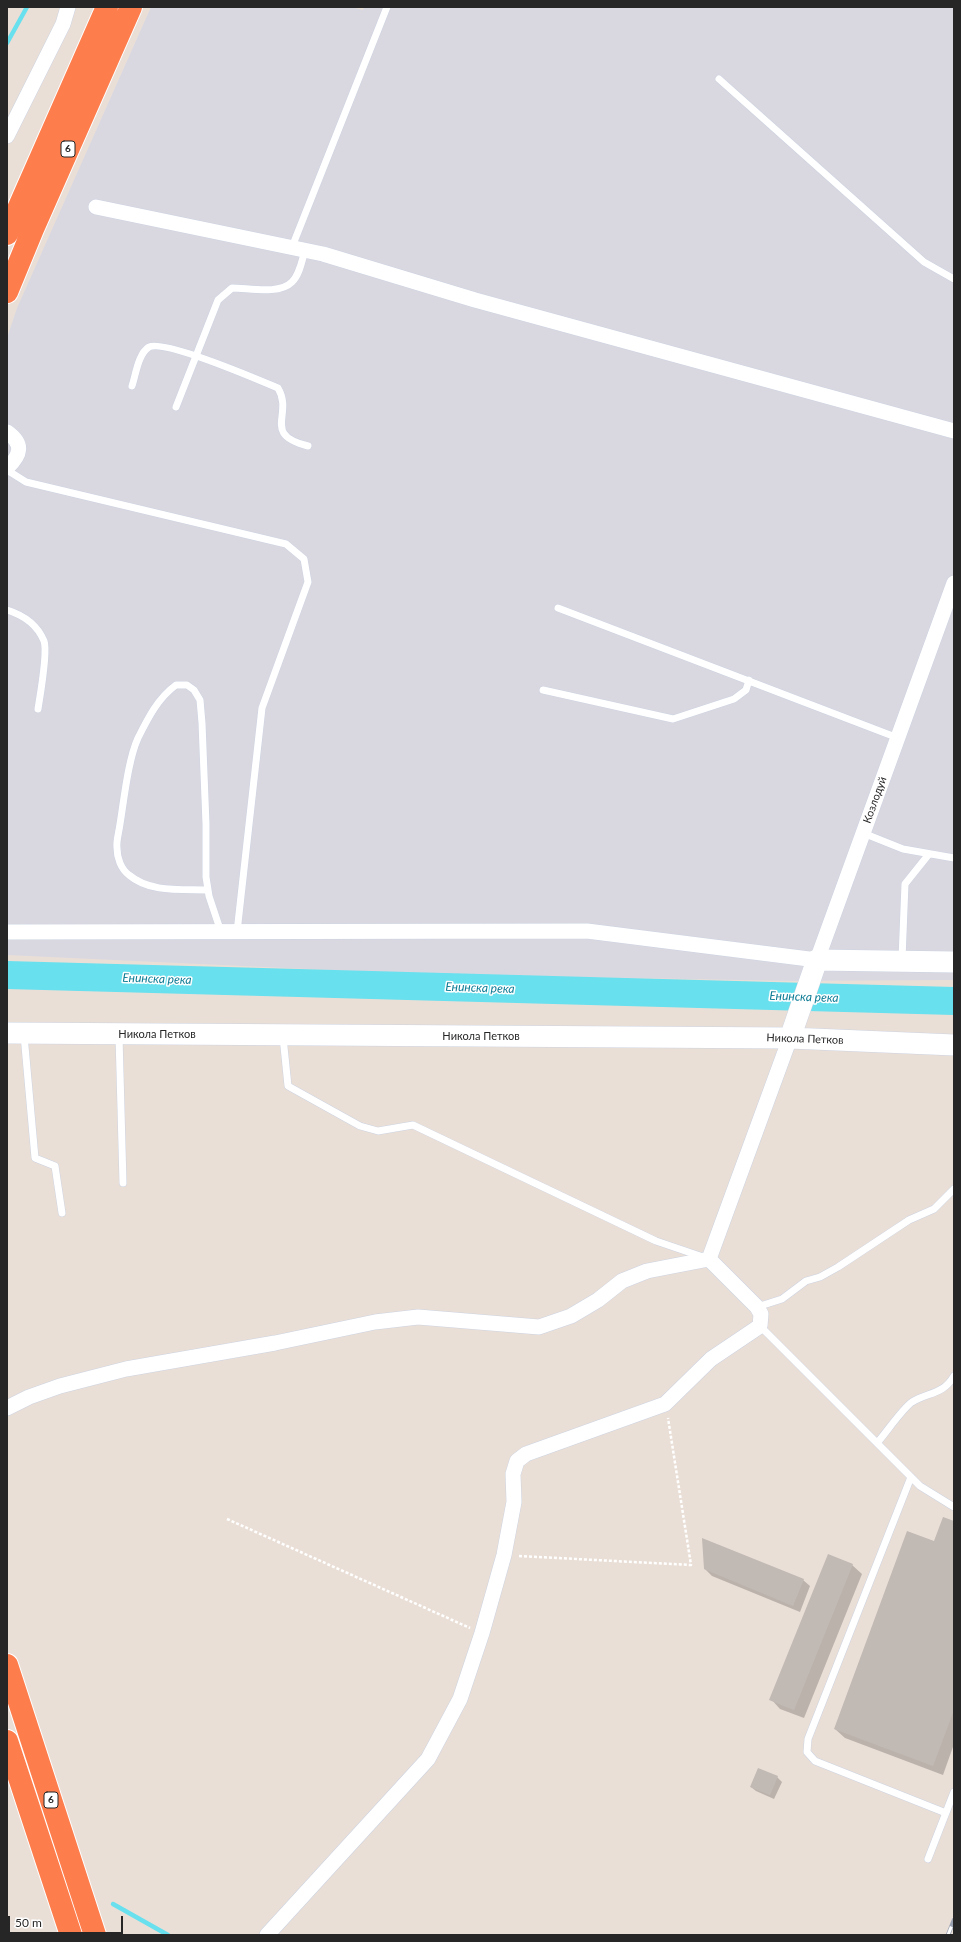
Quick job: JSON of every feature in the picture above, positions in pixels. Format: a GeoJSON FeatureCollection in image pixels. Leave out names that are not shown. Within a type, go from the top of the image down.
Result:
{"type":"FeatureCollection","features":[{"type":"Feature","properties":{"kind":"highway","name":"6"},"geometry":{"type":"LineString","coordinates":[[7,234],[107,7]]}},
{"type":"Feature","properties":{"kind":"highway","name":"6"},"geometry":{"type":"LineString","coordinates":[[7,292],[33,229],[131,7]]}},
{"type":"Feature","properties":{"kind":"highway","name":"6"},"geometry":{"type":"LineString","coordinates":[[7,1665],[95,1935]]}},
{"type":"Feature","properties":{"kind":"highway","name":"6"},"geometry":{"type":"LineString","coordinates":[[7,1741],[71,1935]]}},
{"type":"Feature","properties":{"kind":"main road"},"geometry":{"type":"LineString","coordinates":[[814,968],[902,962],[954,962]]}},
{"type":"Feature","properties":{"kind":"main road","name":"Козлодуй"},"geometry":{"type":"LineString","coordinates":[[790,1038],[814,968]]}},
{"type":"Feature","properties":{"kind":"main road","name":"Никола Петков"},"geometry":{"type":"LineString","coordinates":[[15,1033],[790,1038],[954,1045]]}},
{"type":"Feature","properties":{"kind":"street"},"geometry":{"type":"LineString","coordinates":[[7,136],[63,24],[68,7]]}},
{"type":"Feature","properties":{"kind":"street"},"geometry":{"type":"LineString","coordinates":[[96,207],[323,254],[475,300],[954,431]]}},
{"type":"Feature","properties":{"kind":"street"},"geometry":{"type":"LineString","coordinates":[[7,432],[18,444],[19,452],[16,459],[7,469]]}},
{"type":"Feature","properties":{"kind":"street","name":"Козлодуй"},"geometry":{"type":"LineString","coordinates":[[814,968],[954,583]]}},
{"type":"Feature","properties":{"kind":"street"},"geometry":{"type":"LineString","coordinates":[[7,932],[587,931],[814,968]]}},
{"type":"Feature","properties":{"kind":"street"},"geometry":{"type":"LineString","coordinates":[[709,1259],[790,1038]]}},
{"type":"Feature","properties":{"kind":"street"},"geometry":{"type":"LineString","coordinates":[[267,1935],[428,1759],[460,1699],[482,1633],[504,1555],[514,1502],[513,1474],[517,1461],[526,1454],[665,1404],[711,1359],[760,1326],[761,1314],[757,1307],[709,1259]]}},
{"type":"Feature","properties":{"kind":"street"},"geometry":{"type":"LineString","coordinates":[[7,1408],[29,1397],[60,1386],[126,1369],[275,1343],[375,1322],[418,1317],[539,1327],[571,1316],[598,1300],[622,1281],[648,1271],[709,1259]]}},
{"type":"Feature","properties":{"kind":"lane"},"geometry":{"type":"LineString","coordinates":[[176,407],[218,300],[232,288],[257,291],[279,288],[292,282],[299,268],[298,249],[387,7]]}},
{"type":"Feature","properties":{"kind":"lane"},"geometry":{"type":"LineString","coordinates":[[719,79],[924,262],[954,279]]}},
{"type":"Feature","properties":{"kind":"lane"},"geometry":{"type":"LineString","coordinates":[[132,386],[142,356],[148,348],[156,345],[196,356],[278,388],[283,396],[281,428],[285,435],[296,443],[308,446]]}},
{"type":"Feature","properties":{"kind":"lane"},"geometry":{"type":"LineString","coordinates":[[7,469],[26,482],[286,544],[304,559],[308,582],[262,708],[237,932]]}},
{"type":"Feature","properties":{"kind":"lane"},"geometry":{"type":"LineString","coordinates":[[558,608],[898,738]]}},
{"type":"Feature","properties":{"kind":"lane"},"geometry":{"type":"LineString","coordinates":[[7,610],[21,614],[34,626],[44,642],[43,673],[38,709]]}},
{"type":"Feature","properties":{"kind":"lane"},"geometry":{"type":"LineString","coordinates":[[543,690],[673,719],[734,699],[746,690],[749,680]]}},
{"type":"Feature","properties":{"kind":"lane"},"geometry":{"type":"LineString","coordinates":[[208,890],[164,888],[146,885],[129,875],[120,864],[116,848],[126,784],[137,740],[152,712],[165,693],[176,685],[187,685],[194,690],[200,700],[206,824],[206,877],[208,890],[221,932]]}},
{"type":"Feature","properties":{"kind":"lane"},"geometry":{"type":"LineString","coordinates":[[863,833],[903,849],[954,858]]}},
{"type":"Feature","properties":{"kind":"lane"},"geometry":{"type":"LineString","coordinates":[[902,962],[906,884],[929,854]]}},
{"type":"Feature","properties":{"kind":"lane"},"geometry":{"type":"LineString","coordinates":[[15,1033],[35,1158],[55,1166],[58,1174],[62,1213]]}},
{"type":"Feature","properties":{"kind":"lane"},"geometry":{"type":"LineString","coordinates":[[119,1034],[123,1183]]}},
{"type":"Feature","properties":{"kind":"lane"},"geometry":{"type":"LineString","coordinates":[[283,1034],[288,1086],[360,1126],[378,1131],[413,1125],[656,1241],[709,1259]]}},
{"type":"Feature","properties":{"kind":"lane"},"geometry":{"type":"LineString","coordinates":[[757,1307],[782,1298],[806,1281],[820,1277],[838,1267],[909,1220],[934,1208],[954,1189]]}},
{"type":"Feature","properties":{"kind":"lane"},"geometry":{"type":"LineString","coordinates":[[760,1326],[920,1486],[954,1507]]}},
{"type":"Feature","properties":{"kind":"lane"},"geometry":{"type":"LineString","coordinates":[[877,1443],[911,1402],[937,1392],[950,1384],[954,1376]]}},
{"type":"Feature","properties":{"kind":"lane"},"geometry":{"type":"LineString","coordinates":[[911,1477],[808,1739],[807,1752],[815,1761],[946,1813]]}},
{"type":"Feature","properties":{"kind":"lane"},"geometry":{"type":"LineString","coordinates":[[928,1859],[954,1792]]}},
{"type":"Feature","properties":{"kind":"path"},"geometry":{"type":"LineString","coordinates":[[504,1555],[691,1565],[665,1404]]}},
{"type":"Feature","properties":{"kind":"path"},"geometry":{"type":"LineString","coordinates":[[227,1519],[482,1633]]}},
{"type":"Feature","properties":{"kind":"shaded area"},"geometry":{"type":"Polygon","coordinates":[[[151,7],[351,7],[363,10],[364,7],[954,7],[954,980],[795,981],[413,974],[7,955],[7,338],[17,308],[151,7]]]}},
{"type":"Feature","properties":{"kind":"building"},"geometry":{"type":"Polygon","coordinates":[[[943,1517],[954,1521],[954,1710],[933,1766],[834,1729],[907,1531],[934,1541],[943,1517]]]}},
{"type":"Feature","properties":{"kind":"building"},"geometry":{"type":"Polygon","coordinates":[[[702,1538],[804,1579],[793,1606],[704,1569],[702,1538]]]}},
{"type":"Feature","properties":{"kind":"building"},"geometry":{"type":"Polygon","coordinates":[[[828,1554],[853,1564],[794,1710],[769,1700],[828,1554]]]}},
{"type":"Feature","properties":{"kind":"building"},"geometry":{"type":"Polygon","coordinates":[[[758,1768],[778,1776],[770,1795],[750,1787],[758,1768]]]}},
{"type":"Feature","properties":{"kind":"waterway"},"geometry":{"type":"LineString","coordinates":[[7,43],[27,7]]}},
{"type":"Feature","properties":{"kind":"waterway","name":"Енинска река"},"geometry":{"type":"LineString","coordinates":[[7,975],[954,1001]]}},
{"type":"Feature","properties":{"kind":"waterway"},"geometry":{"type":"LineString","coordinates":[[113,1904],[168,1935]]}},
{"type":"Feature","properties":{"kind":"railway"},"geometry":{"type":"LineString","coordinates":[[948,1935],[954,1920]]}}]}
